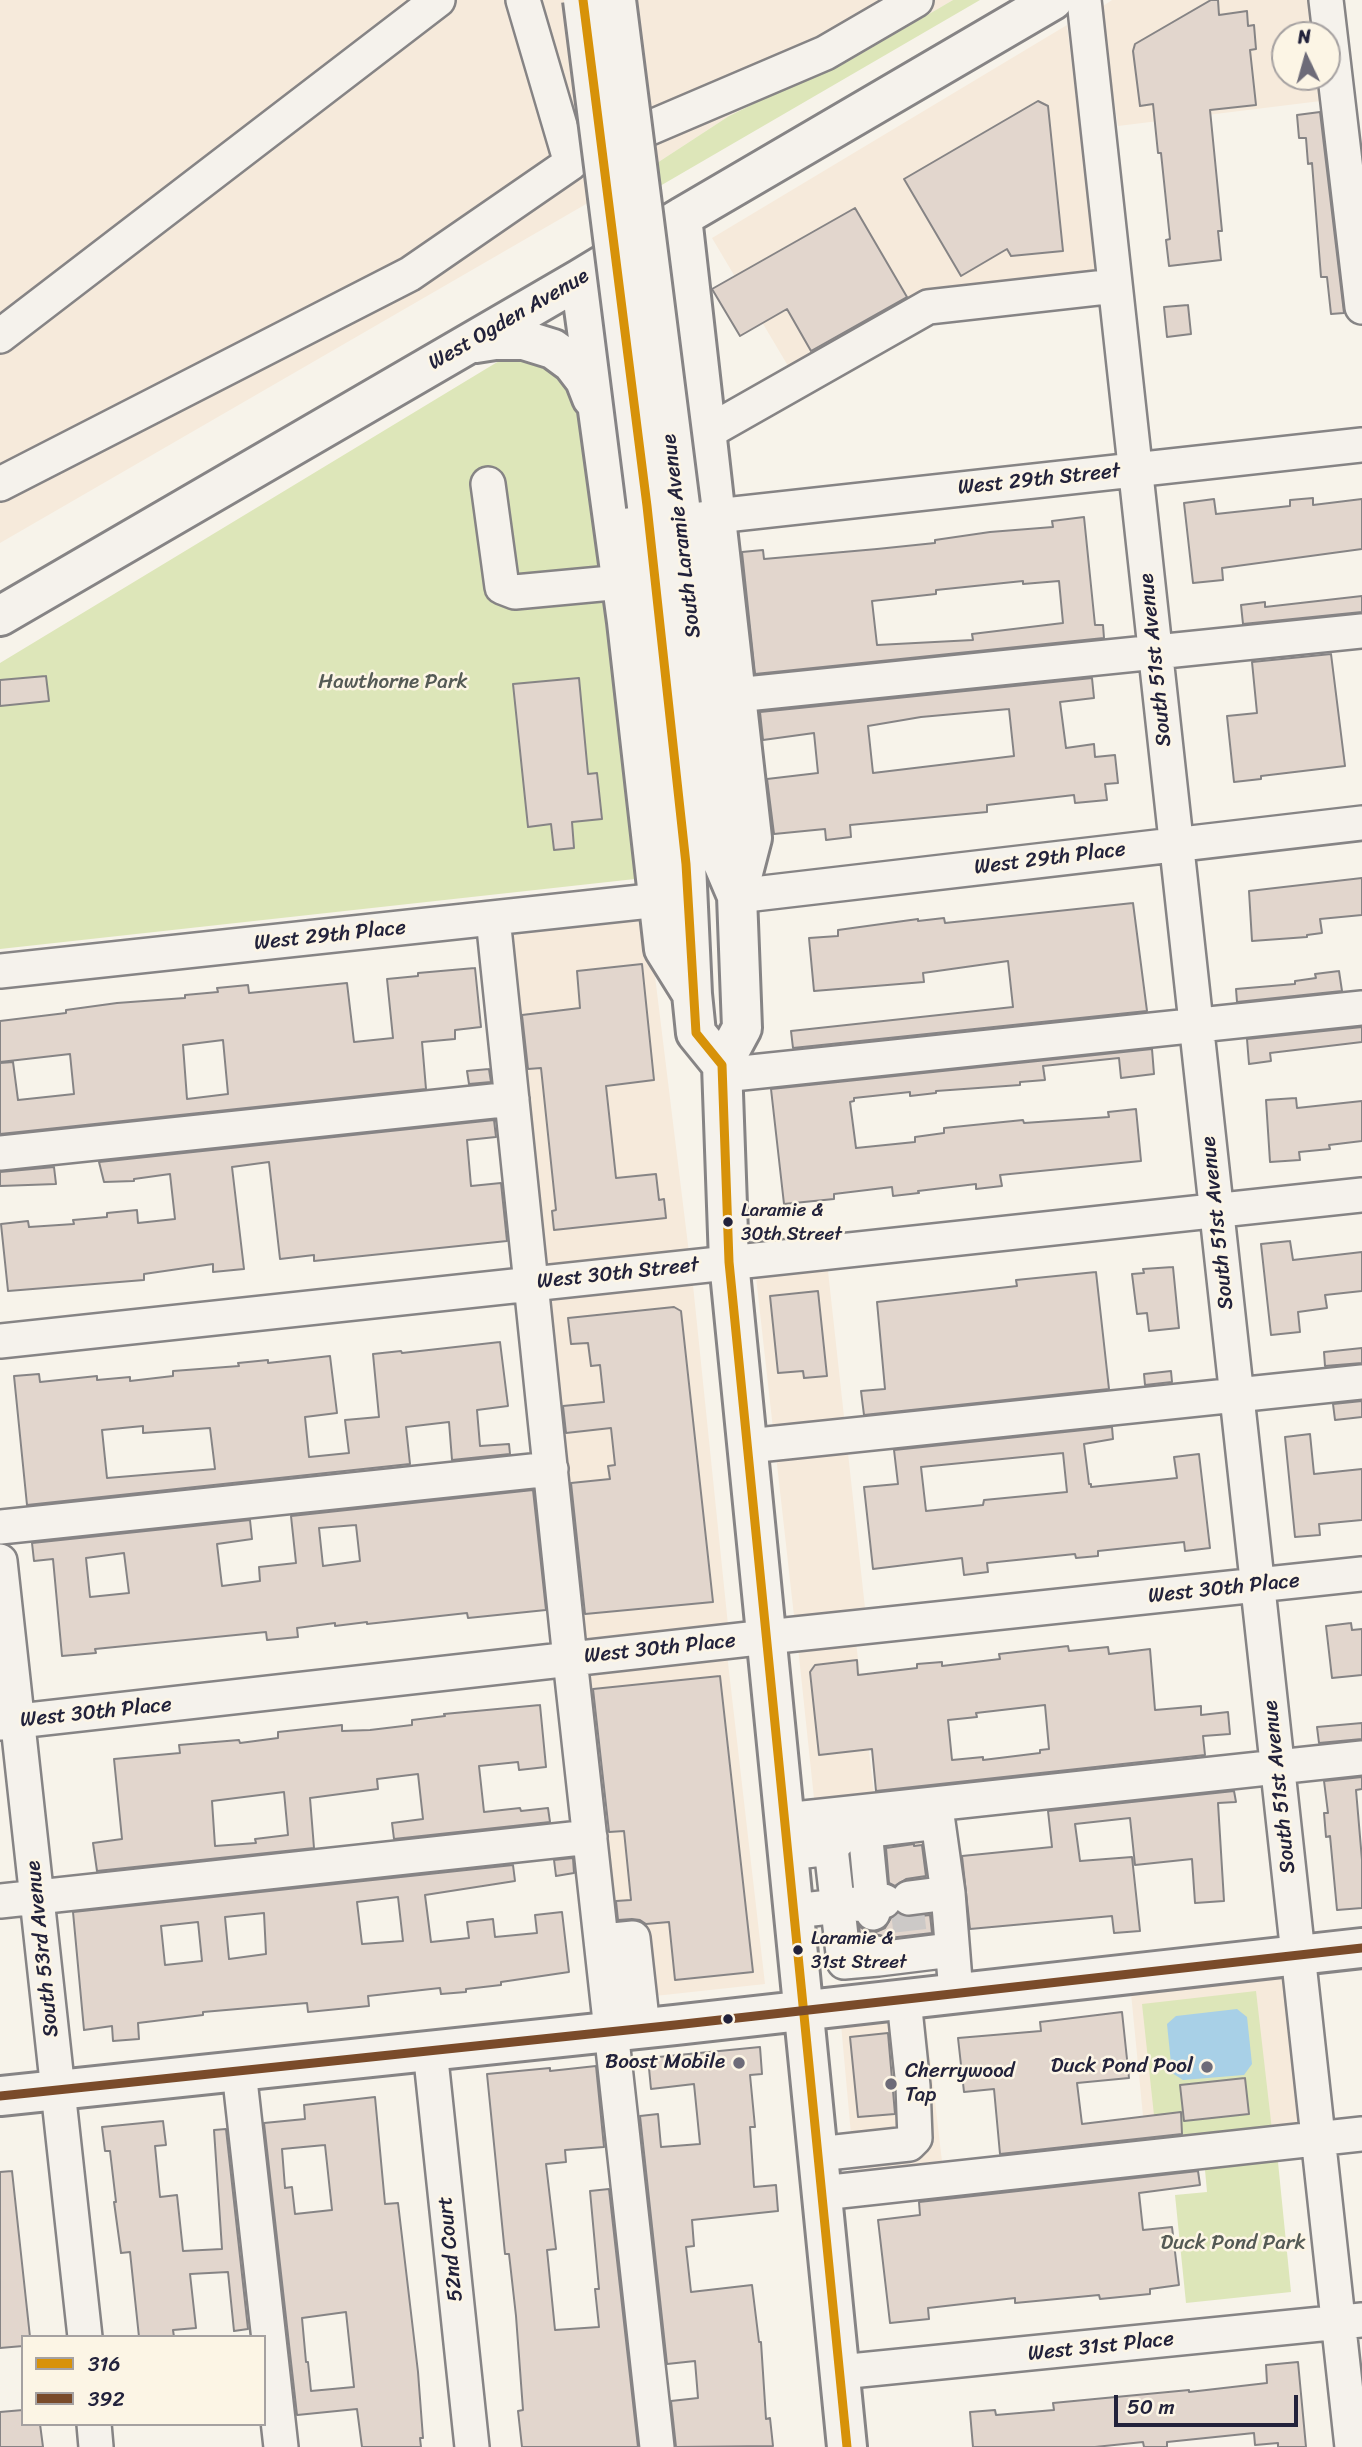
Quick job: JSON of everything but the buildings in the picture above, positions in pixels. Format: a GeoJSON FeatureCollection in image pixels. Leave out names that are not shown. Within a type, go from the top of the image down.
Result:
{"type":"FeatureCollection","features":[{"type":"Feature","properties":{"kind":"main road","name":"South Laramie Avenue"},"geometry":{"type":"LineString","coordinates":[[583,0],[717,849],[737,895],[742,1028],[722,1070]]}},
{"type":"Feature","properties":{"kind":"main road","name":"South Laramie Avenue"},"geometry":{"type":"LineString","coordinates":[[616,0],[663,505],[692,994],[696,1032],[722,1070]]}},
{"type":"Feature","properties":{"kind":"main road","name":"West Ogden Avenue"},"geometry":{"type":"LineString","coordinates":[[0,616],[1053,0]]}},
{"type":"Feature","properties":{"kind":"main road"},"geometry":{"type":"LineString","coordinates":[[682,217],[752,838],[737,895]]}},
{"type":"Feature","properties":{"kind":"main road"},"geometry":{"type":"LineString","coordinates":[[580,279],[622,582],[664,949],[692,994]]}},
{"type":"Feature","properties":{"kind":"main road"},"geometry":{"type":"LineString","coordinates":[[467,345],[495,340],[524,340],[553,349],[572,363],[585,380],[598,413]]}},
{"type":"Feature","properties":{"kind":"main road"},"geometry":{"type":"LineString","coordinates":[[722,1070],[729,1262],[847,2447]]}},
{"type":"Feature","properties":{"kind":"main road"},"geometry":{"type":"LineString","coordinates":[[0,2096],[804,2011],[1362,1948]]}},
{"type":"Feature","properties":{"kind":"street"},"geometry":{"type":"LineString","coordinates":[[0,336],[438,0]]}},
{"type":"Feature","properties":{"kind":"street"},"geometry":{"type":"LineString","coordinates":[[523,0],[571,163]]}},
{"type":"Feature","properties":{"kind":"street"},"geometry":{"type":"LineString","coordinates":[[0,484],[410,274],[571,163],[674,116],[825,53],[916,0]]}},
{"type":"Feature","properties":{"kind":"street","name":"South 51st Avenue"},"geometry":{"type":"LineString","coordinates":[[1084,0],[1318,2139],[1350,2322],[1352,2447]]}},
{"type":"Feature","properties":{"kind":"street"},"geometry":{"type":"LineString","coordinates":[[1326,0],[1362,307]]}},
{"type":"Feature","properties":{"kind":"street"},"geometry":{"type":"LineString","coordinates":[[706,432],[928,307],[1115,286]]}},
{"type":"Feature","properties":{"kind":"street","name":"West 29th Street"},"geometry":{"type":"LineString","coordinates":[[716,516],[1362,445]]}},
{"type":"Feature","properties":{"kind":"street"},"geometry":{"type":"LineString","coordinates":[[488,484],[502,587],[515,592],[622,582]]}},
{"type":"Feature","properties":{"kind":"street"},"geometry":{"type":"LineString","coordinates":[[736,695],[1362,631]]}},
{"type":"Feature","properties":{"kind":"street","name":"West 29th Place"},"geometry":{"type":"LineString","coordinates":[[737,895],[1362,823]]}},
{"type":"Feature","properties":{"kind":"street","name":"West 29th Place"},"geometry":{"type":"LineString","coordinates":[[0,971],[659,900]]}},
{"type":"Feature","properties":{"kind":"street"},"geometry":{"type":"LineString","coordinates":[[493,918],[570,1659],[603,1941],[633,1938],[628,2030],[657,2447]]}},
{"type":"Feature","properties":{"kind":"street"},"geometry":{"type":"LineString","coordinates":[[722,1070],[1196,1027],[1362,1008]]}},
{"type":"Feature","properties":{"kind":"street"},"geometry":{"type":"LineString","coordinates":[[0,1153],[512,1099]]}},
{"type":"Feature","properties":{"kind":"street","name":"West 30th Street"},"geometry":{"type":"LineString","coordinates":[[0,1341],[1362,1195]]}},
{"type":"Feature","properties":{"kind":"street"},"geometry":{"type":"LineString","coordinates":[[748,1446],[1362,1382]]}},
{"type":"Feature","properties":{"kind":"street"},"geometry":{"type":"LineString","coordinates":[[0,1527],[551,1469]]}},
{"type":"Feature","properties":{"kind":"street","name":"South 53rd Avenue"},"geometry":{"type":"LineString","coordinates":[[0,1561],[9,1722],[38,1897],[85,2335]]}},
{"type":"Feature","properties":{"kind":"street","name":"West 30th Place"},"geometry":{"type":"LineString","coordinates":[[9,1722],[1362,1574]]}},
{"type":"Feature","properties":{"kind":"street"},"geometry":{"type":"LineString","coordinates":[[786,1837],[1277,1767],[1362,1758]]}},
{"type":"Feature","properties":{"kind":"street"},"geometry":{"type":"LineString","coordinates":[[951,1951],[912,1952],[844,1962],[831,1848],[845,1833],[938,1822],[953,1934],[951,1951],[956,1993]]}},
{"type":"Feature","properties":{"kind":"street"},"geometry":{"type":"LineString","coordinates":[[865,1830],[885,1904]]}},
{"type":"Feature","properties":{"kind":"street"},"geometry":{"type":"LineString","coordinates":[[0,1901],[590,1837]]}},
{"type":"Feature","properties":{"kind":"street"},"geometry":{"type":"LineString","coordinates":[[786,1837],[831,1848]]}},
{"type":"Feature","properties":{"kind":"street"},"geometry":{"type":"LineString","coordinates":[[794,1911],[885,1904],[948,1894]]}},
{"type":"Feature","properties":{"kind":"street"},"geometry":{"type":"LineString","coordinates":[[818,2154],[909,2144],[915,2138],[913,2086],[873,1957]]}},
{"type":"Feature","properties":{"kind":"street","name":"52nd Court"},"geometry":{"type":"LineString","coordinates":[[430,2050],[472,2447]]}},
{"type":"Feature","properties":{"kind":"street"},"geometry":{"type":"LineString","coordinates":[[239,2071],[282,2447]]}},
{"type":"Feature","properties":{"kind":"street"},"geometry":{"type":"LineString","coordinates":[[822,2193],[1362,2134]]}},
{"type":"Feature","properties":{"kind":"street","name":"West 31st Place"},"geometry":{"type":"LineString","coordinates":[[840,2372],[1350,2322]]}},
{"type":"Feature","properties":{"kind":"street"},"geometry":{"type":"LineString","coordinates":[[94,2426],[96,2447]]}},
{"type":"Feature","properties":{"kind":"shaded area"},"geometry":{"type":"Polygon","coordinates":[[[0,0],[953,0],[840,66],[792,85],[729,116],[657,163],[0,543],[0,0]]]}},
{"type":"Feature","properties":{"kind":"shaded area"},"geometry":{"type":"Polygon","coordinates":[[[1112,0],[1326,0],[1328,21],[1271,21],[1271,91],[1336,91],[1337,99],[1118,126],[1100,8],[1112,0]]]}},
{"type":"Feature","properties":{"kind":"shaded area"},"geometry":{"type":"Polygon","coordinates":[[[1067,25],[1100,288],[928,307],[797,381],[712,238],[1067,25]]]}},
{"type":"Feature","properties":{"kind":"shaded area"},"geometry":{"type":"Polygon","coordinates":[[[647,911],[689,1253],[530,1270],[494,930],[647,911]]]}},
{"type":"Feature","properties":{"kind":"shaded area"},"geometry":{"type":"Polygon","coordinates":[[[828,1271],[865,1608],[794,1616],[756,1277],[828,1271]]]}},
{"type":"Feature","properties":{"kind":"shaded area"},"geometry":{"type":"Polygon","coordinates":[[[693,1285],[728,1625],[569,1643],[533,1297],[693,1285]]]}},
{"type":"Feature","properties":{"kind":"shaded area"},"geometry":{"type":"Polygon","coordinates":[[[856,1642],[876,1810],[943,1803],[962,1965],[833,1978],[798,1647],[856,1642]]]}},
{"type":"Feature","properties":{"kind":"shaded area"},"geometry":{"type":"Polygon","coordinates":[[[727,1654],[765,1984],[609,2001],[572,1670],[727,1654]]]}},
{"type":"Feature","properties":{"kind":"shaded area","name":"Duck Pond Pool"},"geometry":{"type":"Polygon","coordinates":[[[1282,1977],[1300,2141],[1147,2157],[1131,1993],[1282,1977]]]}},
{"type":"Feature","properties":{"kind":"shaded area"},"geometry":{"type":"Polygon","coordinates":[[[925,2014],[944,2179],[856,2189],[841,2024],[925,2014]]]}},
{"type":"Feature","properties":{"kind":"green space"},"geometry":{"type":"Polygon","coordinates":[[[953,0],[980,0],[660,186],[657,163],[729,116],[792,85],[840,66],[953,0]]]}},
{"type":"Feature","properties":{"kind":"green space","name":"Hawthorne Park"},"geometry":{"type":"Polygon","coordinates":[[[499,361],[538,361],[573,375],[593,444],[635,879],[0,949],[0,663],[499,361]]]}},
{"type":"Feature","properties":{"kind":"green space","name":"Duck Pond Pool"},"geometry":{"type":"Polygon","coordinates":[[[1256,1991],[1272,2130],[1157,2143],[1142,2004],[1256,1991]]]}},
{"type":"Feature","properties":{"kind":"green space","name":"Duck Pond Park"},"geometry":{"type":"Polygon","coordinates":[[[1277,2152],[1291,2292],[1186,2303],[1175,2195],[1207,2192],[1204,2159],[1277,2152]]]}},
{"type":"Feature","properties":{"kind":"water"},"geometry":{"type":"Polygon","coordinates":[[[1237,2009],[1247,2017],[1252,2064],[1244,2075],[1183,2080],[1172,2073],[1167,2024],[1176,2016],[1237,2009]]]}},
{"type":"Feature","properties":{"kind":"tunnel"},"geometry":{"type":"LineString","coordinates":[[906,1898],[912,1950]]}},
{"type":"Feature","properties":{"kind":"transit line","name":"316"},"geometry":{"type":"LineString","coordinates":[[583,0],[647,506],[686,864],[696,1033],[722,1065],[729,1262],[847,2447]]}},
{"type":"Feature","properties":{"kind":"transit line","name":"392"},"geometry":{"type":"LineString","coordinates":[[0,2096],[675,2025],[1362,1948]]}},
{"type":"Feature","properties":{"kind":"place","name":"Laramie & 30th Street"},"geometry":{"type":"Point","coordinates":[728,1222]}},
{"type":"Feature","properties":{"kind":"place","name":"Laramie & 31st Street"},"geometry":{"type":"Point","coordinates":[798,1950]}},
{"type":"Feature","properties":{"kind":"place","name":"Boost Mobile"},"geometry":{"type":"Point","coordinates":[739,2063]}},
{"type":"Feature","properties":{"kind":"place","name":"Duck Pond Pool"},"geometry":{"type":"Point","coordinates":[1207,2067]}},
{"type":"Feature","properties":{"kind":"place","name":"Cherrywood Tap"},"geometry":{"type":"Point","coordinates":[891,2084]}}]}
